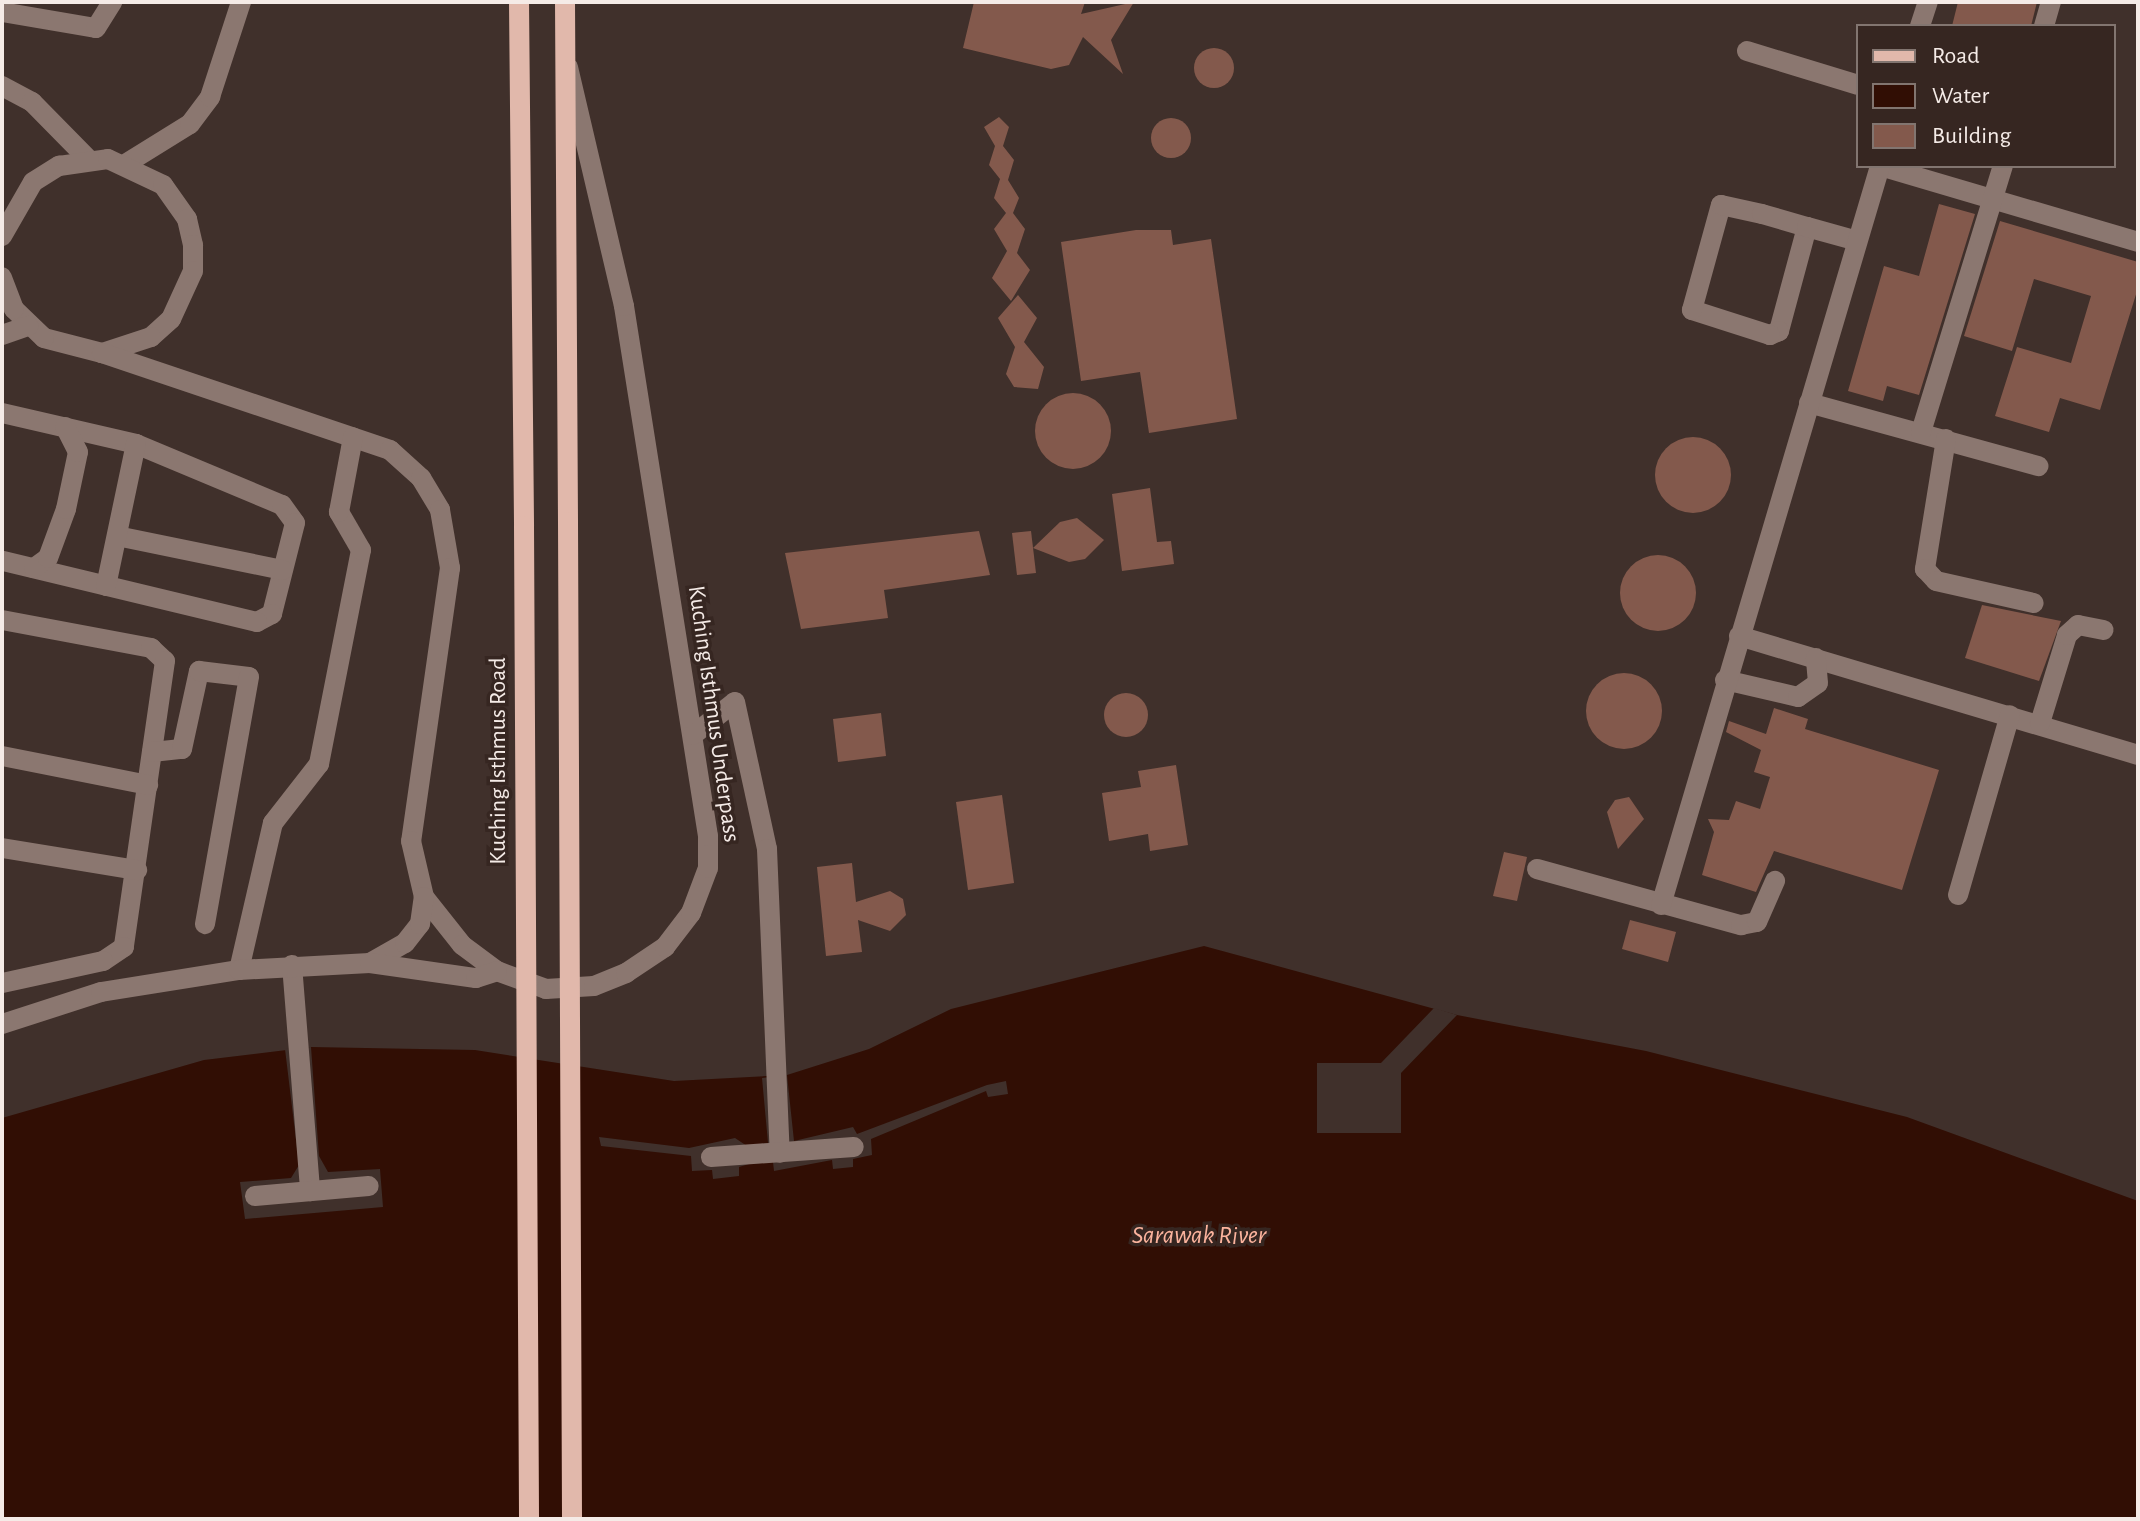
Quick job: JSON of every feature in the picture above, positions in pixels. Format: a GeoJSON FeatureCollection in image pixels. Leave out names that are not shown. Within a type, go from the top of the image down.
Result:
{"type":"FeatureCollection","features":[{"type":"Feature","properties":{"kind":"main road","name":"Kuching Isthmus Road"},"geometry":{"type":"LineString","coordinates":[[519,2],[529,1519]]}},
{"type":"Feature","properties":{"kind":"main road"},"geometry":{"type":"LineString","coordinates":[[565,2],[572,1519]]}},
{"type":"Feature","properties":{"kind":"street"},"geometry":{"type":"LineString","coordinates":[[2,12],[96,28],[112,2]]}},
{"type":"Feature","properties":{"kind":"street"},"geometry":{"type":"LineString","coordinates":[[127,163],[190,124],[210,97],[241,2]]}},
{"type":"Feature","properties":{"kind":"street"},"geometry":{"type":"LineString","coordinates":[[1921,24],[1928,2]]}},
{"type":"Feature","properties":{"kind":"street"},"geometry":{"type":"LineString","coordinates":[[2045,24],[2051,2]]}},
{"type":"Feature","properties":{"kind":"street","name":"Kuching Isthmus Underpass"},"geometry":{"type":"LineString","coordinates":[[28,326],[62,347],[102,353],[390,450],[421,478],[449,542],[411,841],[424,897],[462,945],[497,971],[546,989],[594,986],[665,947],[691,913],[708,868],[693,735],[624,306],[594,152],[563,48]]}},
{"type":"Feature","properties":{"kind":"street"},"geometry":{"type":"LineString","coordinates":[[1747,51],[1856,84]]}},
{"type":"Feature","properties":{"kind":"street"},"geometry":{"type":"LineString","coordinates":[[2,86],[32,102],[88,159]]}},
{"type":"Feature","properties":{"kind":"street"},"geometry":{"type":"LineString","coordinates":[[2,236],[8,200],[59,166],[88,159],[127,163],[177,201],[193,245],[193,271],[178,308],[151,337],[102,353]]}},
{"type":"Feature","properties":{"kind":"street"},"geometry":{"type":"LineString","coordinates":[[1661,905],[1725,680],[1879,168]]}},
{"type":"Feature","properties":{"kind":"street"},"geometry":{"type":"LineString","coordinates":[[1887,168],[2138,242]]}},
{"type":"Feature","properties":{"kind":"street"},"geometry":{"type":"LineString","coordinates":[[1921,432],[2002,168]]}},
{"type":"Feature","properties":{"kind":"street"},"geometry":{"type":"LineString","coordinates":[[1807,227],[1779,331],[1770,335],[1692,310],[1721,205],[1807,227],[1857,241]]}},
{"type":"Feature","properties":{"kind":"street"},"geometry":{"type":"LineString","coordinates":[[2,277],[28,326],[2,335]]}},
{"type":"Feature","properties":{"kind":"street"},"geometry":{"type":"LineString","coordinates":[[1809,403],[2038,466]]}},
{"type":"Feature","properties":{"kind":"street"},"geometry":{"type":"LineString","coordinates":[[2,413],[136,444],[290,512],[295,523],[272,614],[257,622],[2,561]]}},
{"type":"Feature","properties":{"kind":"street"},"geometry":{"type":"LineString","coordinates":[[34,568],[48,558],[66,509],[78,452],[65,427]]}},
{"type":"Feature","properties":{"kind":"street"},"geometry":{"type":"LineString","coordinates":[[239,970],[273,823],[319,764],[361,550],[339,512],[353,437]]}},
{"type":"Feature","properties":{"kind":"street"},"geometry":{"type":"LineString","coordinates":[[1946,439],[1925,569],[1936,581],[2034,603]]}},
{"type":"Feature","properties":{"kind":"street"},"geometry":{"type":"LineString","coordinates":[[106,586],[136,444]]}},
{"type":"Feature","properties":{"kind":"street"},"geometry":{"type":"LineString","coordinates":[[117,536],[283,570]]}},
{"type":"Feature","properties":{"kind":"street"},"geometry":{"type":"LineString","coordinates":[[2,620],[159,653],[165,661],[124,947],[103,961],[2,983]]}},
{"type":"Feature","properties":{"kind":"street"},"geometry":{"type":"LineString","coordinates":[[2040,723],[2067,635],[2078,625],[2104,630]]}},
{"type":"Feature","properties":{"kind":"street"},"geometry":{"type":"LineString","coordinates":[[1739,636],[2040,723],[2138,755]]}},
{"type":"Feature","properties":{"kind":"street"},"geometry":{"type":"LineString","coordinates":[[1725,680],[1798,697],[1818,683],[1816,658]]}},
{"type":"Feature","properties":{"kind":"street"},"geometry":{"type":"LineString","coordinates":[[152,752],[175,756],[182,749],[199,671],[249,677],[205,924]]}},
{"type":"Feature","properties":{"kind":"street"},"geometry":{"type":"LineString","coordinates":[[693,735],[735,702],[767,849],[780,1153]]}},
{"type":"Feature","properties":{"kind":"street"},"geometry":{"type":"LineString","coordinates":[[1958,895],[2010,715]]}},
{"type":"Feature","properties":{"kind":"street"},"geometry":{"type":"LineString","coordinates":[[2,756],[148,785]]}},
{"type":"Feature","properties":{"kind":"street"},"geometry":{"type":"LineString","coordinates":[[2,848],[137,870]]}},
{"type":"Feature","properties":{"kind":"street"},"geometry":{"type":"LineString","coordinates":[[1537,869],[1661,905],[1757,922],[1775,881]]}},
{"type":"Feature","properties":{"kind":"street"},"geometry":{"type":"LineString","coordinates":[[370,963],[405,943],[420,924],[424,897]]}},
{"type":"Feature","properties":{"kind":"street"},"geometry":{"type":"LineString","coordinates":[[3,1023],[101,992],[239,970],[370,963],[476,978],[497,971]]}},
{"type":"Feature","properties":{"kind":"street"},"geometry":{"type":"LineString","coordinates":[[292,965],[310,1191]]}},
{"type":"Feature","properties":{"kind":"street"},"geometry":{"type":"LineString","coordinates":[[711,1157],[854,1147]]}},
{"type":"Feature","properties":{"kind":"street"},"geometry":{"type":"LineString","coordinates":[[255,1196],[369,1186]]}},
{"type":"Feature","properties":{"kind":"water","name":"Sarawak River"},"geometry":{"type":"Polygon","coordinates":[[[1204,946],[1457,1015],[1646,1051],[1907,1117],[2138,1201],[2138,1519],[2,1519],[2,1118],[204,1060],[311,1047],[475,1050],[674,1081],[787,1075],[869,1049],[951,1009],[1204,946]]]}},
{"type":"Feature","properties":{"kind":"pier"},"geometry":{"type":"Polygon","coordinates":[[[1434,1008],[1457,1015],[1401,1073],[1401,1133],[1317,1133],[1317,1063],[1381,1063],[1434,1008]]]}},
{"type":"Feature","properties":{"kind":"pier"},"geometry":{"type":"Polygon","coordinates":[[[311,1047],[319,1156],[328,1172],[380,1169],[383,1207],[245,1219],[240,1182],[291,1178],[299,1165],[285,1049],[311,1047]]]}},
{"type":"Feature","properties":{"kind":"pier"},"geometry":{"type":"Polygon","coordinates":[[[787,1075],[794,1141],[853,1127],[857,1134],[987,1085],[1006,1081],[1008,1094],[988,1097],[986,1091],[871,1139],[872,1155],[853,1159],[853,1167],[833,1169],[832,1160],[774,1171],[773,1162],[749,1164],[739,1167],[739,1176],[713,1179],[712,1170],[692,1171],[691,1156],[601,1146],[599,1137],[689,1148],[735,1138],[747,1146],[768,1143],[762,1078],[787,1075]]]}},
{"type":"Feature","properties":{"kind":"building"},"geometry":{"type":"Polygon","coordinates":[[[974,2],[1085,2],[1081,14],[1134,2],[1111,40],[1123,74],[1083,37],[1069,65],[1051,69],[963,48],[974,2]]]}},
{"type":"Feature","properties":{"kind":"building"},"geometry":{"type":"Polygon","coordinates":[[[1958,2],[2037,2],[2032,24],[1952,24],[1958,2]]]}},
{"type":"Feature","properties":{"kind":"building"},"geometry":{"type":"Polygon","coordinates":[[[1214,48],[1228,54],[1234,68],[1228,82],[1214,88],[1200,82],[1194,68],[1200,54],[1214,48]]]}},
{"type":"Feature","properties":{"kind":"building"},"geometry":{"type":"Polygon","coordinates":[[[999,117],[1009,127],[1003,146],[1014,160],[1008,180],[1019,198],[1013,213],[1025,229],[1017,253],[1030,270],[1011,301],[992,278],[1007,251],[994,229],[1006,213],[994,198],[1000,179],[989,165],[995,146],[984,127],[999,117]]]}},
{"type":"Feature","properties":{"kind":"building"},"geometry":{"type":"Polygon","coordinates":[[[1171,118],[1185,124],[1191,138],[1185,152],[1171,158],[1157,152],[1151,138],[1157,124],[1171,118]]]}},
{"type":"Feature","properties":{"kind":"building"},"geometry":{"type":"Polygon","coordinates":[[[1939,204],[1975,214],[1919,395],[1887,386],[1883,401],[1848,391],[1884,266],[1919,276],[1939,204]]]}},
{"type":"Feature","properties":{"kind":"building"},"geometry":{"type":"Polygon","coordinates":[[[2000,221],[2138,262],[2138,288],[2100,410],[2060,398],[2049,432],[1995,416],[2017,347],[2071,363],[2091,296],[2034,279],[2012,351],[1964,336],[2000,221]]]}},
{"type":"Feature","properties":{"kind":"building"},"geometry":{"type":"Polygon","coordinates":[[[1136,230],[1171,230],[1173,245],[1211,239],[1237,419],[1149,433],[1140,372],[1081,381],[1061,242],[1136,230]]]}},
{"type":"Feature","properties":{"kind":"building"},"geometry":{"type":"Polygon","coordinates":[[[1018,295],[1037,318],[1024,342],[1044,367],[1038,389],[1014,387],[1006,374],[1015,347],[998,318],[1018,295]]]}},
{"type":"Feature","properties":{"kind":"building"},"geometry":{"type":"Polygon","coordinates":[[[1066,393],[1080,393],[1094,399],[1105,410],[1111,431],[1108,446],[1100,458],[1080,469],[1066,469],[1052,463],[1041,452],[1035,438],[1035,424],[1041,410],[1052,399],[1066,393]]]}},
{"type":"Feature","properties":{"kind":"building"},"geometry":{"type":"Polygon","coordinates":[[[1701,437],[1714,443],[1725,454],[1731,475],[1729,490],[1714,507],[1701,513],[1685,513],[1672,507],[1657,490],[1655,467],[1661,454],[1678,439],[1701,437]]]}},
{"type":"Feature","properties":{"kind":"building"},"geometry":{"type":"Polygon","coordinates":[[[1150,488],[1157,542],[1171,541],[1174,564],[1122,571],[1112,494],[1150,488]]]}},
{"type":"Feature","properties":{"kind":"building"},"geometry":{"type":"Polygon","coordinates":[[[1077,518],[1104,540],[1085,559],[1069,562],[1033,548],[1060,522],[1077,518]]]}},
{"type":"Feature","properties":{"kind":"building"},"geometry":{"type":"Polygon","coordinates":[[[979,531],[990,575],[884,590],[888,618],[801,629],[785,553],[979,531]]]}},
{"type":"Feature","properties":{"kind":"building"},"geometry":{"type":"Polygon","coordinates":[[[1031,531],[1036,573],[1017,575],[1012,533],[1031,531]]]}},
{"type":"Feature","properties":{"kind":"building"},"geometry":{"type":"Polygon","coordinates":[[[1666,555],[1679,561],[1690,572],[1696,593],[1694,608],[1679,625],[1666,631],[1650,631],[1637,625],[1622,608],[1620,585],[1626,572],[1643,557],[1666,555]]]}},
{"type":"Feature","properties":{"kind":"building"},"geometry":{"type":"Polygon","coordinates":[[[1982,605],[2061,621],[2039,681],[1965,658],[1982,605]]]}},
{"type":"Feature","properties":{"kind":"building"},"geometry":{"type":"Polygon","coordinates":[[[1632,673],[1645,679],[1656,690],[1662,711],[1660,726],[1645,743],[1632,749],[1616,749],[1603,743],[1588,726],[1586,703],[1592,690],[1609,675],[1632,673]]]}},
{"type":"Feature","properties":{"kind":"building"},"geometry":{"type":"Polygon","coordinates":[[[1126,693],[1142,699],[1148,715],[1142,731],[1126,737],[1110,731],[1104,715],[1110,699],[1126,693]]]}},
{"type":"Feature","properties":{"kind":"building"},"geometry":{"type":"Polygon","coordinates":[[[1774,708],[1808,719],[1805,729],[1939,770],[1902,890],[1774,851],[1756,892],[1702,875],[1714,832],[1708,819],[1729,820],[1736,801],[1760,809],[1770,777],[1754,772],[1761,750],[1726,732],[1729,721],[1766,734],[1774,708]]]}},
{"type":"Feature","properties":{"kind":"building"},"geometry":{"type":"Polygon","coordinates":[[[881,713],[886,756],[838,762],[833,719],[881,713]]]}},
{"type":"Feature","properties":{"kind":"building"},"geometry":{"type":"Polygon","coordinates":[[[1176,765],[1188,845],[1150,851],[1148,834],[1109,841],[1102,793],[1141,787],[1138,771],[1176,765]]]}},
{"type":"Feature","properties":{"kind":"building"},"geometry":{"type":"Polygon","coordinates":[[[1002,795],[1014,883],[968,890],[956,802],[1002,795]]]}},
{"type":"Feature","properties":{"kind":"building"},"geometry":{"type":"Polygon","coordinates":[[[1629,797],[1644,819],[1618,849],[1607,812],[1615,800],[1629,797]]]}},
{"type":"Feature","properties":{"kind":"building"},"geometry":{"type":"Polygon","coordinates":[[[1504,852],[1527,857],[1517,901],[1493,896],[1504,852]]]}},
{"type":"Feature","properties":{"kind":"building"},"geometry":{"type":"Polygon","coordinates":[[[852,863],[856,902],[890,891],[903,899],[906,915],[890,931],[858,920],[862,952],[826,956],[817,867],[852,863]]]}},
{"type":"Feature","properties":{"kind":"building"},"geometry":{"type":"Polygon","coordinates":[[[1630,920],[1676,932],[1668,962],[1622,949],[1630,920]]]}}]}
